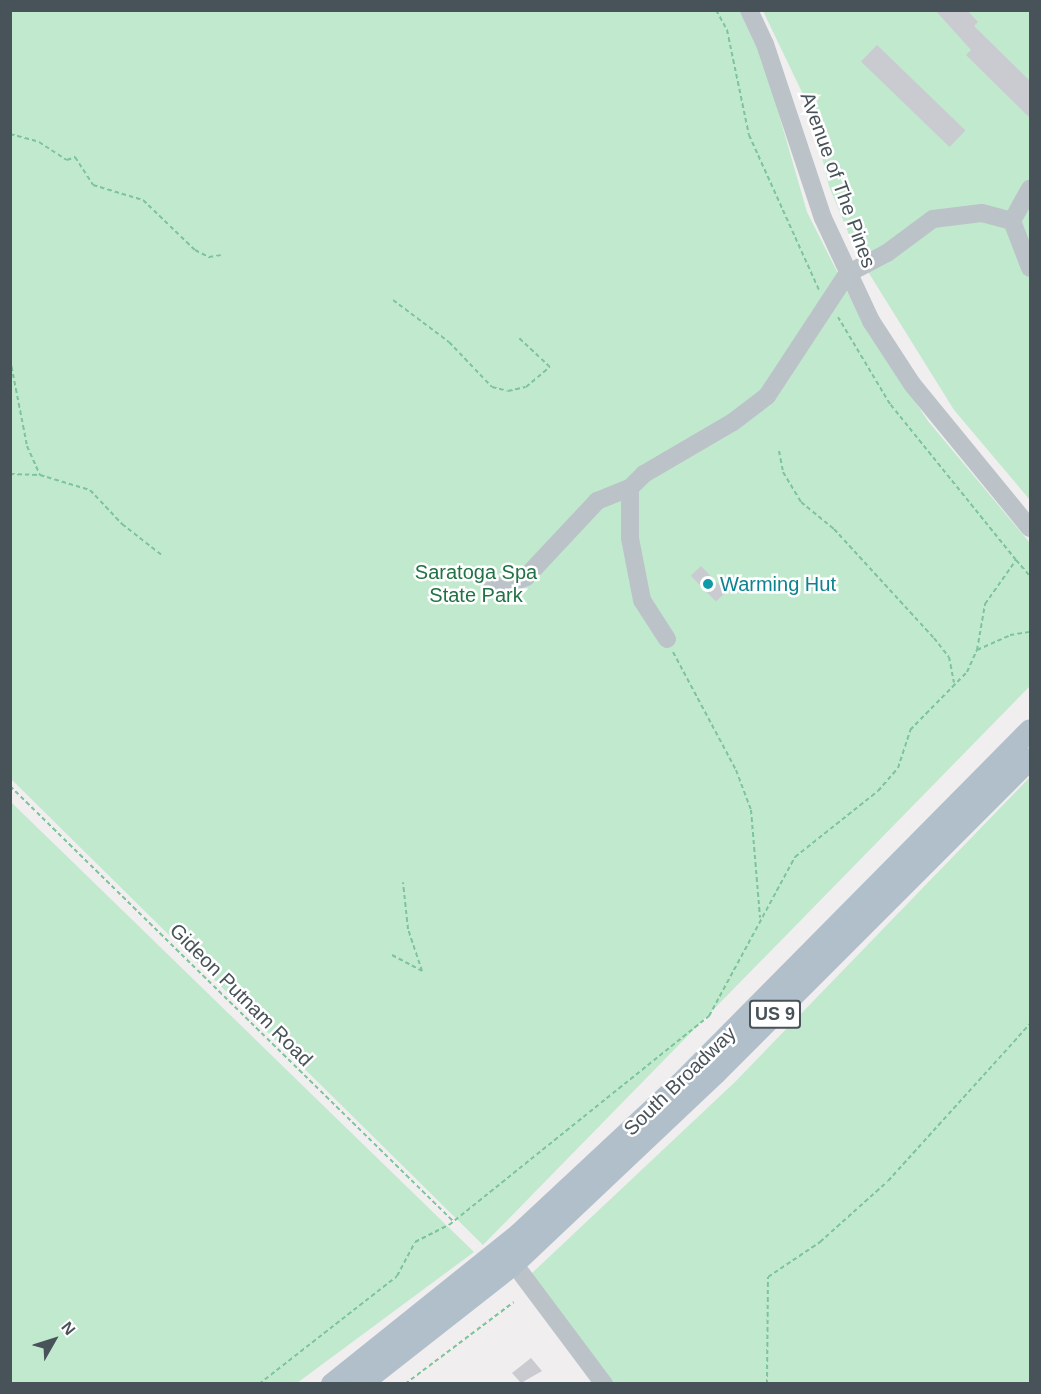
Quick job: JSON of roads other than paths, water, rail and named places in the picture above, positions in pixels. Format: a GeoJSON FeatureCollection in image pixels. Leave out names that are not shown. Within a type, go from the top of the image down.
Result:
{"type":"FeatureCollection","features":[{"type":"Feature","properties":{"kind":"main road","name":"South Broadway"},"geometry":{"type":"LineString","coordinates":[[332,1383],[508,1256],[1030,730]]}},
{"type":"Feature","properties":{"kind":"main road","name":"South Broadway"},"geometry":{"type":"LineString","coordinates":[[361,1383],[716,1073],[1030,759]]}},
{"type":"Feature","properties":{"kind":"street","name":"Avenue of The Pines"},"geometry":{"type":"LineString","coordinates":[[749,10],[847,274],[912,384],[1030,528]]}},
{"type":"Feature","properties":{"kind":"street"},"geometry":{"type":"LineString","coordinates":[[1012,221],[1030,189]]}},
{"type":"Feature","properties":{"kind":"street"},"geometry":{"type":"LineString","coordinates":[[492,589],[526,577],[597,501],[630,488],[644,474],[733,422],[767,396],[825,302],[847,274],[887,253],[933,219],[982,213],[1012,221]]}},
{"type":"Feature","properties":{"kind":"street"},"geometry":{"type":"LineString","coordinates":[[1012,221],[1030,268]]}},
{"type":"Feature","properties":{"kind":"street"},"geometry":{"type":"LineString","coordinates":[[630,488],[630,538],[642,600],[667,639]]}},
{"type":"Feature","properties":{"kind":"street"},"geometry":{"type":"LineString","coordinates":[[508,1256],[603,1383]]}},
{"type":"Feature","properties":{"kind":"place","name":"Warming Hut"},"geometry":{"type":"Point","coordinates":[708,584]}},
{"type":"Feature","properties":{"kind":"park label","name":"Saratoga Spa State Park"},"geometry":{"type":"Point","coordinates":[476,584]}}]}
